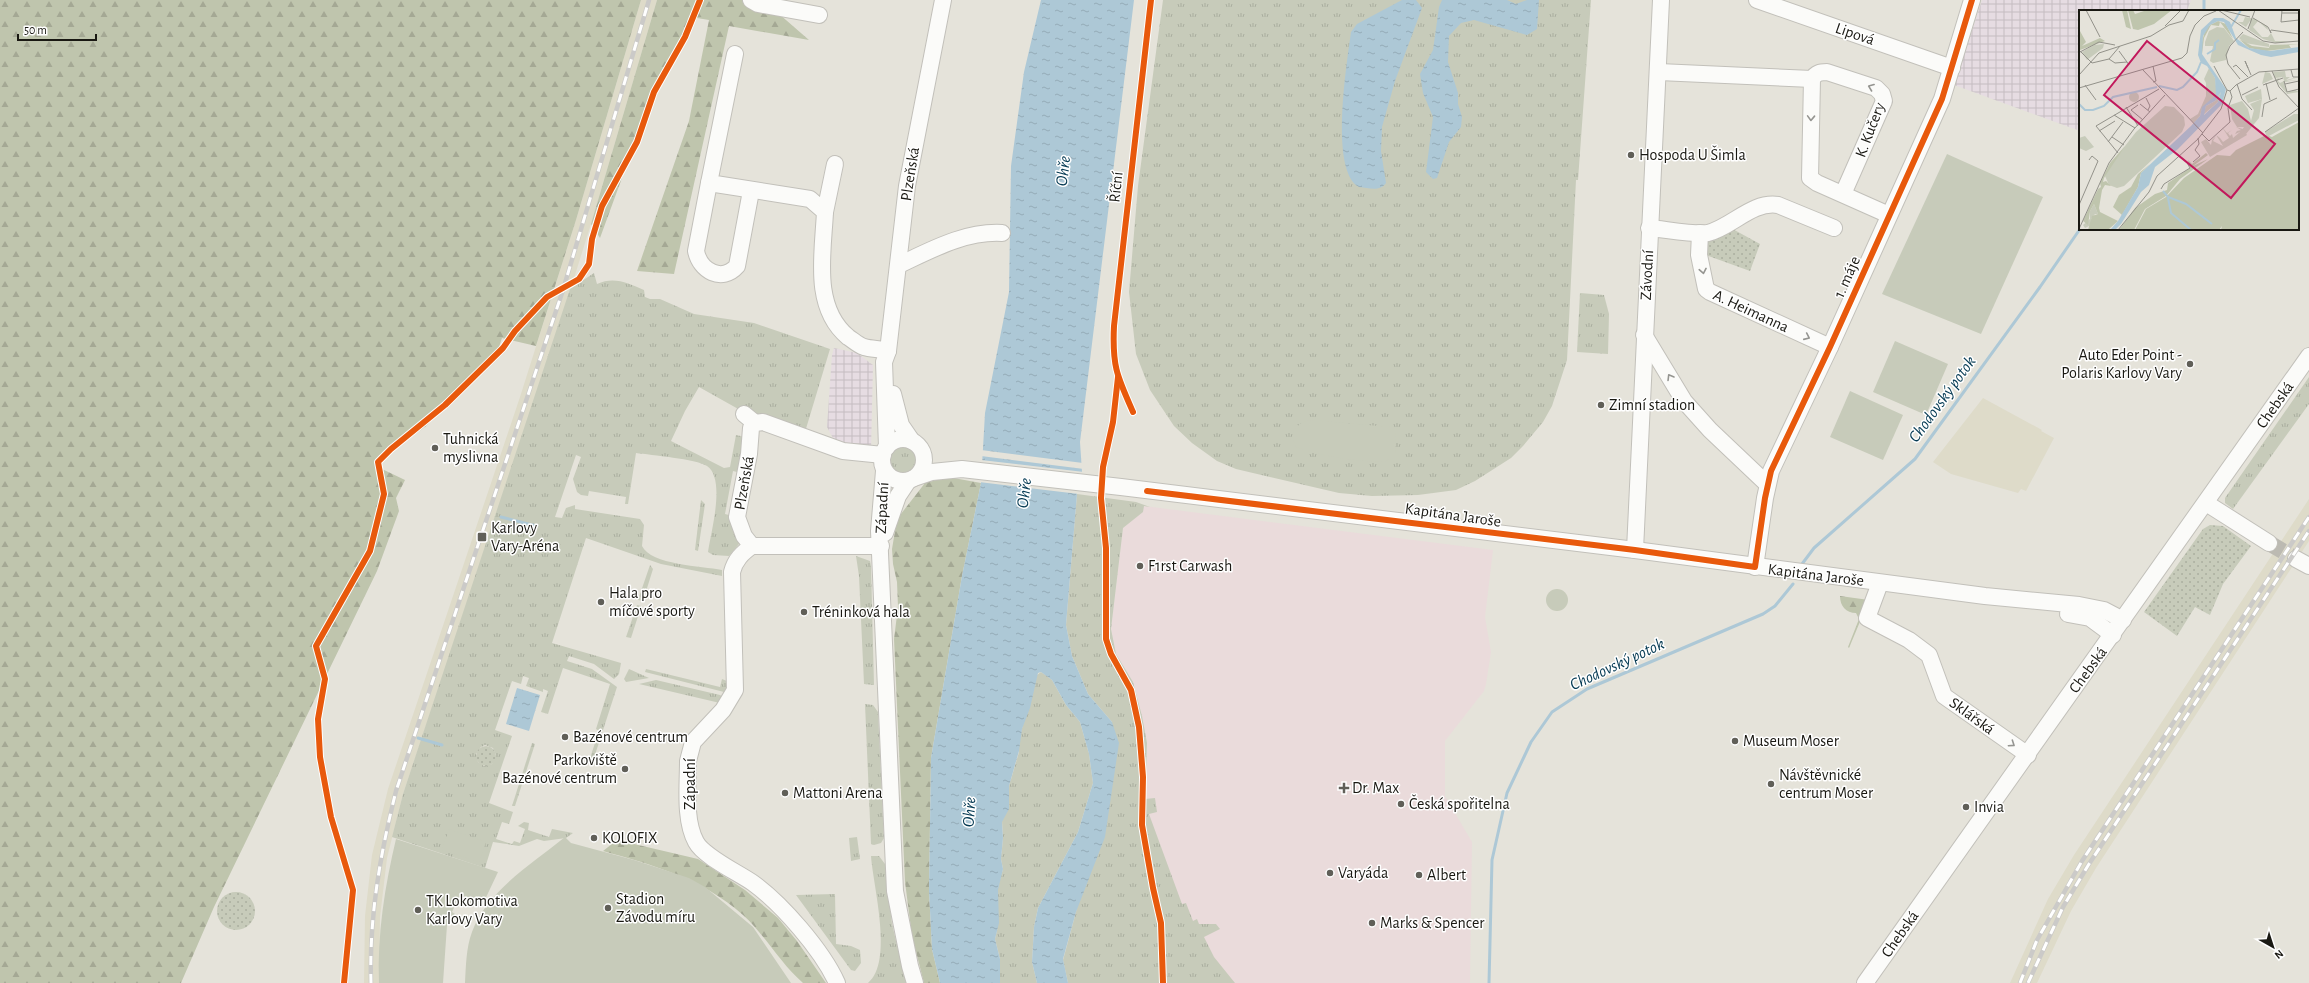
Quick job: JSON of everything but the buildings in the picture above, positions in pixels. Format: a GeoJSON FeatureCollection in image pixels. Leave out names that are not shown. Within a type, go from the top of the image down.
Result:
{"type":"FeatureCollection","features":[{"type":"Feature","properties":{"kind":"street"},"geometry":{"type":"LineString","coordinates":[[751,0],[758,4],[819,15]]}},
{"type":"Feature","properties":{"kind":"street","name":"Plzeňská"},"geometry":{"type":"LineString","coordinates":[[752,546],[744,536],[737,517],[750,454],[750,418],[843,451],[885,451],[884,362],[888,351],[907,186],[943,0]]}},
{"type":"Feature","properties":{"kind":"street","name":"Závodní"},"geometry":{"type":"LineString","coordinates":[[1635,550],[1649,228],[1662,0]]}},
{"type":"Feature","properties":{"kind":"street","name":"Lipová"},"geometry":{"type":"LineString","coordinates":[[1757,0],[1952,68]]}},
{"type":"Feature","properties":{"kind":"street","name":"1. máje"},"geometry":{"type":"LineString","coordinates":[[1755,567],[1767,484],[1771,471],[1830,347],[1942,99],[1972,0]]}},
{"type":"Feature","properties":{"kind":"street"},"geometry":{"type":"LineString","coordinates":[[735,54],[696,251],[698,261],[703,266],[719,274],[732,272],[737,266],[751,191]]}},
{"type":"Feature","properties":{"kind":"street","name":"K. Kučery"},"geometry":{"type":"LineString","coordinates":[[1659,72],[1812,79],[1816,74],[1827,72],[1876,88],[1882,94],[1884,101],[1843,194]]}},
{"type":"Feature","properties":{"kind":"street"},"geometry":{"type":"LineString","coordinates":[[1812,79],[1810,178],[1817,183],[1889,215]]}},
{"type":"Feature","properties":{"kind":"street"},"geometry":{"type":"LineString","coordinates":[[835,164],[825,212],[822,273],[823,291],[827,308],[838,328],[856,343],[864,347],[888,351]]}},
{"type":"Feature","properties":{"kind":"street"},"geometry":{"type":"LineString","coordinates":[[709,183],[751,191],[810,199],[825,212]]}},
{"type":"Feature","properties":{"kind":"street"},"geometry":{"type":"LineString","coordinates":[[1649,228],[1708,233],[1751,211],[1771,204],[1778,205],[1834,228]]}},
{"type":"Feature","properties":{"kind":"street","name":"A. Heimanna"},"geometry":{"type":"LineString","coordinates":[[1700,232],[1700,255],[1706,289],[1830,347]]}},
{"type":"Feature","properties":{"kind":"street"},"geometry":{"type":"LineString","coordinates":[[899,265],[953,241],[971,236],[1002,233]]}},
{"type":"Feature","properties":{"kind":"street"},"geometry":{"type":"LineString","coordinates":[[1644,336],[1684,401],[1710,430],[1767,484]]}},
{"type":"Feature","properties":{"kind":"street","name":"Plzeňská"},"geometry":{"type":"LineString","coordinates":[[888,351],[897,413],[905,432],[917,445]]}},
{"type":"Feature","properties":{"kind":"street","name":"Chebská"},"geometry":{"type":"LineString","coordinates":[[1866,983],[2309,356]]}},
{"type":"Feature","properties":{"kind":"street"},"geometry":{"type":"LineString","coordinates":[[900,439],[917,445],[924,465],[911,479],[896,480],[884,471],[885,451],[900,439]]}},
{"type":"Feature","properties":{"kind":"street","name":"Kapitána Jaroše"},"geometry":{"type":"LineString","coordinates":[[917,445],[930,456],[962,469]]}},
{"type":"Feature","properties":{"kind":"street","name":"Kapitána Jaroše"},"geometry":{"type":"LineString","coordinates":[[911,479],[932,472],[962,469],[1121,487],[1635,550],[1957,593],[2079,605],[2104,610],[2123,620]]}},
{"type":"Feature","properties":{"kind":"street","name":"Západní"},"geometry":{"type":"LineString","coordinates":[[884,471],[879,531],[881,546],[895,891],[910,966],[915,983]]}},
{"type":"Feature","properties":{"kind":"street","name":"Západní"},"geometry":{"type":"LineString","coordinates":[[881,546],[898,496],[911,479]]}},
{"type":"Feature","properties":{"kind":"street"},"geometry":{"type":"LineString","coordinates":[[2206,503],[2269,543]]}},
{"type":"Feature","properties":{"kind":"street"},"geometry":{"type":"LineString","coordinates":[[752,546],[881,546]]}},
{"type":"Feature","properties":{"kind":"street","name":"Západní"},"geometry":{"type":"LineString","coordinates":[[752,546],[742,553],[734,564],[732,572],[735,690],[730,700],[693,742],[690,750],[688,760],[692,831],[700,848],[753,883],[786,913],[826,963],[837,983]]}},
{"type":"Feature","properties":{"kind":"street","name":"Sklářská"},"geometry":{"type":"LineString","coordinates":[[1880,583],[1867,618],[1909,640],[1929,655],[1944,696],[1973,718],[2028,755]]}},
{"type":"Feature","properties":{"kind":"street","name":"Kapitána Jaroše"},"geometry":{"type":"LineString","coordinates":[[1957,593],[2015,608],[2081,615],[2090,618],[2113,635]]}},
{"type":"Feature","properties":{"kind":"shaded area"},"geometry":{"type":"Polygon","coordinates":[[[641,0],[657,0],[591,224],[535,402],[403,794],[387,858],[380,917],[379,983],[364,983],[365,916],[372,855],[388,789],[520,397],[576,220],[641,0]]]}},
{"type":"Feature","properties":{"kind":"shaded area"},"geometry":{"type":"Polygon","coordinates":[[[1982,0],[2191,0],[2187,10],[2079,10],[2079,131],[1954,85],[1982,0]]]}},
{"type":"Feature","properties":{"kind":"shaded area"},"geometry":{"type":"Polygon","coordinates":[[[834,348],[857,353],[873,365],[871,449],[843,448],[834,440],[827,427],[832,355],[834,348]]]}},
{"type":"Feature","properties":{"kind":"shaded area"},"geometry":{"type":"Polygon","coordinates":[[[1983,398],[2054,438],[2026,491],[2021,489],[2018,493],[1951,474],[1933,462],[1983,398]]]}},
{"type":"Feature","properties":{"kind":"shaded area"},"geometry":{"type":"Polygon","coordinates":[[[2309,499],[2309,541],[2096,868],[2071,911],[2037,983],[2010,983],[2048,899],[2074,855],[2309,499]]]}},
{"type":"Feature","properties":{"kind":"shaded area"},"geometry":{"type":"Polygon","coordinates":[[[1144,506],[1493,550],[1485,617],[1491,652],[1486,684],[1484,691],[1445,741],[1445,796],[1472,842],[1470,983],[1223,983],[1208,964],[1146,821],[1147,743],[1138,698],[1133,682],[1116,654],[1111,629],[1123,528],[1142,512],[1144,506]]]}},
{"type":"Feature","properties":{"kind":"green space"},"geometry":{"type":"Polygon","coordinates":[[[0,0],[641,0],[576,220],[536,346],[502,338],[495,359],[425,427],[390,452],[382,460],[382,469],[405,480],[396,498],[399,511],[377,571],[214,907],[181,983],[0,983],[0,0]]]}},
{"type":"Feature","properties":{"kind":"green space"},"geometry":{"type":"Polygon","coordinates":[[[657,0],[763,0],[809,40],[729,26],[674,274],[637,271],[689,121],[709,20],[697,18],[649,104],[600,238],[591,224],[657,0]]]}},
{"type":"Feature","properties":{"kind":"green space"},"geometry":{"type":"Polygon","coordinates":[[[1163,0],[1591,0],[1578,180],[1576,180],[1567,360],[1552,406],[1543,422],[1511,458],[1475,481],[1456,490],[1418,495],[1372,496],[1339,493],[1236,469],[1217,461],[1192,443],[1174,426],[1150,390],[1136,354],[1129,292],[1138,186],[1163,0]]]}},
{"type":"Feature","properties":{"kind":"green space"},"geometry":{"type":"Polygon","coordinates":[[[1947,154],[2043,197],[1981,334],[1882,294],[1947,154]]]}},
{"type":"Feature","properties":{"kind":"green space"},"geometry":{"type":"Polygon","coordinates":[[[1729,227],[1760,244],[1750,271],[1703,254],[1704,243],[1729,227]]]}},
{"type":"Feature","properties":{"kind":"green space"},"geometry":{"type":"Polygon","coordinates":[[[594,273],[597,284],[609,281],[621,281],[644,290],[645,297],[650,299],[660,299],[694,314],[754,323],[830,349],[805,432],[740,410],[699,387],[685,411],[671,441],[724,468],[730,467],[736,435],[745,437],[741,473],[733,471],[725,514],[737,517],[739,544],[729,556],[713,555],[708,552],[716,506],[716,482],[713,473],[707,466],[684,459],[636,453],[628,504],[625,504],[626,497],[589,491],[588,496],[581,495],[577,492],[573,479],[581,457],[576,455],[555,517],[562,518],[566,508],[575,505],[575,509],[640,519],[644,525],[642,546],[647,552],[655,557],[678,564],[722,570],[722,576],[661,564],[586,538],[552,643],[621,663],[619,674],[614,679],[594,664],[569,656],[567,661],[592,669],[617,687],[592,764],[588,764],[599,731],[596,729],[610,684],[563,668],[548,714],[541,712],[548,691],[543,689],[543,692],[526,686],[529,678],[523,676],[521,684],[512,681],[495,730],[512,736],[489,803],[513,812],[509,824],[502,822],[496,839],[512,844],[514,841],[520,843],[525,829],[518,826],[524,822],[529,823],[528,830],[549,837],[552,829],[573,833],[566,838],[544,841],[537,839],[519,846],[493,842],[485,868],[392,837],[403,794],[570,289],[594,273]],[[485,745],[481,747],[476,754],[478,762],[484,766],[492,764],[496,755],[493,748],[485,745]]]}},
{"type":"Feature","properties":{"kind":"green space"},"geometry":{"type":"Polygon","coordinates":[[[1580,293],[1604,295],[1609,314],[1608,354],[1577,352],[1580,293]]]}},
{"type":"Feature","properties":{"kind":"green space"},"geometry":{"type":"Polygon","coordinates":[[[1895,341],[1948,364],[1926,415],[1873,392],[1895,341]]]}},
{"type":"Feature","properties":{"kind":"green space"},"geometry":{"type":"Polygon","coordinates":[[[2309,377],[2309,404],[2233,509],[2225,503],[2225,498],[2309,377]]]}},
{"type":"Feature","properties":{"kind":"green space"},"geometry":{"type":"Polygon","coordinates":[[[1850,391],[1903,415],[1883,460],[1830,437],[1850,391]]]}},
{"type":"Feature","properties":{"kind":"green space"},"geometry":{"type":"Polygon","coordinates":[[[1311,420],[1391,427],[1396,434],[1395,454],[1385,462],[1329,456],[1296,447],[1292,437],[1296,427],[1301,423],[1311,420]]]}},
{"type":"Feature","properties":{"kind":"green space"},"geometry":{"type":"Polygon","coordinates":[[[904,446],[914,450],[918,460],[914,470],[904,474],[894,470],[890,460],[894,450],[904,446]]]}},
{"type":"Feature","properties":{"kind":"green space"},"geometry":{"type":"Polygon","coordinates":[[[948,477],[981,483],[962,576],[931,758],[929,891],[932,949],[940,983],[924,983],[912,936],[905,882],[894,639],[898,607],[897,582],[893,564],[892,549],[897,519],[925,483],[948,477]]]}},
{"type":"Feature","properties":{"kind":"green space"},"geometry":{"type":"Polygon","coordinates":[[[1077,494],[1136,502],[1150,507],[1144,506],[1143,512],[1123,528],[1111,629],[1116,654],[1133,682],[1142,716],[1147,743],[1145,799],[1155,798],[1157,812],[1149,814],[1182,904],[1186,903],[1193,921],[1197,919],[1199,924],[1216,924],[1220,929],[1204,937],[1214,957],[1235,983],[1068,983],[1063,960],[1076,912],[1112,722],[1088,694],[1072,656],[1066,625],[1077,494]]]}},
{"type":"Feature","properties":{"kind":"green space"},"geometry":{"type":"Polygon","coordinates":[[[701,500],[705,504],[698,551],[695,550],[701,500]]]}},
{"type":"Feature","properties":{"kind":"green space"},"geometry":{"type":"Polygon","coordinates":[[[2210,525],[2223,526],[2251,546],[2223,584],[2210,615],[2195,607],[2177,636],[2144,612],[2203,529],[2210,525]]]}},
{"type":"Feature","properties":{"kind":"green space"},"geometry":{"type":"Polygon","coordinates":[[[856,556],[870,561],[871,566],[874,685],[864,684],[859,576],[856,556]]]}},
{"type":"Feature","properties":{"kind":"green space"},"geometry":{"type":"Polygon","coordinates":[[[650,565],[653,569],[643,601],[638,600],[650,565]]]}},
{"type":"Feature","properties":{"kind":"green space"},"geometry":{"type":"Polygon","coordinates":[[[1557,589],[1565,592],[1568,600],[1565,608],[1557,611],[1549,608],[1546,600],[1549,592],[1557,589]]]}},
{"type":"Feature","properties":{"kind":"green space"},"geometry":{"type":"Polygon","coordinates":[[[1840,596],[1869,600],[1849,648],[1848,647],[1859,619],[1856,613],[1849,612],[1842,606],[1840,596]]]}},
{"type":"Feature","properties":{"kind":"green space"},"geometry":{"type":"Polygon","coordinates":[[[637,605],[641,606],[631,638],[626,637],[637,605]]]}},
{"type":"Feature","properties":{"kind":"green space"},"geometry":{"type":"Polygon","coordinates":[[[629,669],[649,678],[626,682],[624,679],[629,669]]]}},
{"type":"Feature","properties":{"kind":"green space"},"geometry":{"type":"Polygon","coordinates":[[[646,669],[720,687],[722,679],[727,681],[728,693],[645,672],[646,669]]]}},
{"type":"Feature","properties":{"kind":"green space"},"geometry":{"type":"Polygon","coordinates":[[[1041,672],[1052,680],[1066,705],[1080,722],[1089,754],[1093,783],[1078,832],[1038,908],[1034,927],[1032,962],[1037,983],[1000,983],[1000,959],[995,939],[998,926],[997,890],[1003,869],[1001,859],[1003,838],[1002,821],[1009,803],[1009,786],[1019,752],[1019,739],[1037,675],[1041,672]]]}},
{"type":"Feature","properties":{"kind":"green space"},"geometry":{"type":"Polygon","coordinates":[[[656,680],[720,695],[726,699],[720,703],[639,684],[656,680]]]}},
{"type":"Feature","properties":{"kind":"green space"},"geometry":{"type":"Polygon","coordinates":[[[865,704],[873,705],[878,712],[884,838],[881,843],[874,845],[871,844],[865,704]]]}},
{"type":"Feature","properties":{"kind":"green space"},"geometry":{"type":"Polygon","coordinates":[[[532,743],[535,744],[515,806],[512,806],[532,743]]]}},
{"type":"Feature","properties":{"kind":"green space"},"geometry":{"type":"Polygon","coordinates":[[[486,746],[493,749],[496,756],[493,763],[486,766],[479,763],[476,756],[479,749],[486,746]]]}},
{"type":"Feature","properties":{"kind":"green space"},"geometry":{"type":"Polygon","coordinates":[[[449,829],[486,842],[479,862],[442,850],[449,829]]]}},
{"type":"Feature","properties":{"kind":"green space","name":"Stadion Závodu míru"},"geometry":{"type":"Polygon","coordinates":[[[565,837],[571,843],[634,860],[689,878],[705,887],[753,927],[791,983],[465,983],[470,938],[479,917],[488,904],[512,879],[565,837]]]}},
{"type":"Feature","properties":{"kind":"green space"},"geometry":{"type":"Polygon","coordinates":[[[857,837],[860,859],[851,861],[849,838],[857,837]]]}},
{"type":"Feature","properties":{"kind":"green space","name":"TK Lokomotiva Karlovy Vary"},"geometry":{"type":"Polygon","coordinates":[[[396,839],[498,872],[481,908],[459,897],[452,912],[455,914],[447,925],[443,983],[379,983],[379,947],[383,910],[388,874],[396,839]]]}},
{"type":"Feature","properties":{"kind":"green space"},"geometry":{"type":"Polygon","coordinates":[[[617,840],[698,859],[745,890],[778,918],[797,941],[826,983],[803,983],[787,967],[751,923],[728,902],[677,875],[603,851],[617,840]]]}},
{"type":"Feature","properties":{"kind":"green space"},"geometry":{"type":"Polygon","coordinates":[[[871,856],[879,856],[885,864],[892,924],[906,983],[868,983],[876,973],[880,959],[881,941],[878,904],[871,856]]]}},
{"type":"Feature","properties":{"kind":"green space"},"geometry":{"type":"Polygon","coordinates":[[[236,892],[246,895],[252,901],[255,911],[252,921],[246,927],[236,930],[226,927],[220,921],[217,911],[220,901],[226,895],[236,892]]]}},
{"type":"Feature","properties":{"kind":"green space"},"geometry":{"type":"Polygon","coordinates":[[[835,894],[836,944],[851,946],[860,950],[861,963],[855,971],[851,970],[796,895],[835,894]]]}},
{"type":"Feature","properties":{"kind":"water","name":"Ohře"},"geometry":{"type":"Polygon","coordinates":[[[1041,0],[1134,0],[1080,442],[1082,472],[1077,494],[1066,625],[1072,656],[1088,694],[1112,722],[1119,743],[1105,837],[1076,912],[1063,959],[1068,983],[1037,983],[1032,962],[1034,927],[1038,908],[1078,832],[1093,783],[1089,754],[1080,722],[1066,705],[1052,680],[1041,672],[1038,673],[1030,708],[1022,729],[1019,751],[1009,786],[1009,809],[1002,822],[1003,838],[1001,859],[1003,869],[998,890],[999,923],[995,939],[1000,959],[1000,983],[940,983],[932,949],[929,891],[931,758],[962,576],[981,483],[985,413],[1009,292],[1011,166],[1024,72],[1041,0]]]}},
{"type":"Feature","properties":{"kind":"water"},"geometry":{"type":"Polygon","coordinates":[[[1402,0],[1416,0],[1422,8],[1395,81],[1382,127],[1381,151],[1386,183],[1381,188],[1370,189],[1359,187],[1350,177],[1345,160],[1342,139],[1344,90],[1351,32],[1357,24],[1402,0]]]}},
{"type":"Feature","properties":{"kind":"water"},"geometry":{"type":"Polygon","coordinates":[[[1442,0],[1507,0],[1516,4],[1527,0],[1539,0],[1537,29],[1527,35],[1474,20],[1461,23],[1449,36],[1448,62],[1458,93],[1458,104],[1462,117],[1461,127],[1449,142],[1437,178],[1433,179],[1426,172],[1433,117],[1423,93],[1420,74],[1433,50],[1439,7],[1442,0]]]}},
{"type":"Feature","properties":{"kind":"water"},"geometry":{"type":"Polygon","coordinates":[[[517,688],[540,695],[529,731],[506,724],[517,688]]]}},
{"type":"Feature","properties":{"kind":"pier"},"geometry":{"type":"Polygon","coordinates":[[[981,450],[1083,463],[1084,469],[981,456],[981,450]]]}},
{"type":"Feature","properties":{"kind":"pier"},"geometry":{"type":"Polygon","coordinates":[[[981,460],[1084,472],[1079,494],[979,482],[981,460]]]}},
{"type":"Feature","properties":{"kind":"waterway","name":"Chodovský potok"},"geometry":{"type":"LineString","coordinates":[[2204,0],[2204,10]]}},
{"type":"Feature","properties":{"kind":"waterway","name":"Chodovský potok"},"geometry":{"type":"LineString","coordinates":[[1802,564],[1814,548],[1915,459],[2040,287],[2079,230]]}},
{"type":"Feature","properties":{"kind":"waterway"},"geometry":{"type":"LineString","coordinates":[[501,517],[536,526]]}},
{"type":"Feature","properties":{"kind":"waterway","name":"Chodovský potok"},"geometry":{"type":"LineString","coordinates":[[1489,983],[1492,860],[1507,793],[1531,742],[1552,712],[1587,689],[1763,614],[1775,606],[1793,584]]}},
{"type":"Feature","properties":{"kind":"waterway"},"geometry":{"type":"LineString","coordinates":[[418,738],[442,745]]}},
{"type":"Feature","properties":{"kind":"tunnel"},"geometry":{"type":"LineString","coordinates":[[2269,543],[2296,559]]}},
{"type":"Feature","properties":{"kind":"railway"},"geometry":{"type":"LineString","coordinates":[[371,983],[372,934],[377,886],[385,839],[396,791],[563,290],[649,0]]}},
{"type":"Feature","properties":{"kind":"railway"},"geometry":{"type":"LineString","coordinates":[[2020,983],[2037,940],[2082,861],[2309,517]]}},
{"type":"Feature","properties":{"kind":"railway"},"geometry":{"type":"LineString","coordinates":[[2028,983],[2063,907],[2089,864],[2309,531]]}},
{"type":"Feature","properties":{"kind":"cycle path"},"geometry":{"type":"LineString","coordinates":[[344,983],[353,890],[331,817],[320,757],[318,719],[325,679],[316,646],[370,551],[384,494],[378,462],[391,449],[445,405],[503,348],[515,331],[547,297],[579,279],[589,264],[592,239],[602,206],[637,142],[654,92],[685,37],[700,0]]}},
{"type":"Feature","properties":{"kind":"cycle path","name":"Říční"},"geometry":{"type":"LineString","coordinates":[[1133,412],[1119,380],[1114,351],[1114,326],[1151,0]]}},
{"type":"Feature","properties":{"kind":"cycle path"},"geometry":{"type":"LineString","coordinates":[[1147,491],[1635,550],[1755,567],[1765,498],[1771,471],[1830,347],[1942,99],[1972,0]]}},
{"type":"Feature","properties":{"kind":"cycle path"},"geometry":{"type":"LineString","coordinates":[[1118,377],[1113,422],[1103,467],[1101,498],[1106,548],[1106,639],[1111,654],[1131,690],[1139,727],[1143,777],[1142,825],[1161,923],[1163,983]]}},
{"type":"Feature","properties":{"kind":"place","name":"Hospoda U Šimla"},"geometry":{"type":"Point","coordinates":[1631,155]}},
{"type":"Feature","properties":{"kind":"place","name":"Auto Eder Point - Polaris Karlovy Vary"},"geometry":{"type":"Point","coordinates":[2190,364]}},
{"type":"Feature","properties":{"kind":"place","name":"Zimní stadion"},"geometry":{"type":"Point","coordinates":[1601,405]}},
{"type":"Feature","properties":{"kind":"place","name":"Tuhnická myslivna"},"geometry":{"type":"Point","coordinates":[435,448]}},
{"type":"Feature","properties":{"kind":"place","name":"Karlovy Vary-Aréna"},"geometry":{"type":"Point","coordinates":[482,537]}},
{"type":"Feature","properties":{"kind":"place","name":"F1rst Carwash"},"geometry":{"type":"Point","coordinates":[1140,566]}},
{"type":"Feature","properties":{"kind":"place","name":"Hala pro míčové sporty"},"geometry":{"type":"Point","coordinates":[601,602]}},
{"type":"Feature","properties":{"kind":"place","name":"Tréninková hala"},"geometry":{"type":"Point","coordinates":[804,612]}},
{"type":"Feature","properties":{"kind":"place","name":"Bazénové centrum"},"geometry":{"type":"Point","coordinates":[565,737]}},
{"type":"Feature","properties":{"kind":"place","name":"Museum Moser"},"geometry":{"type":"Point","coordinates":[1735,741]}},
{"type":"Feature","properties":{"kind":"place","name":"Parkoviště Bazénové centrum"},"geometry":{"type":"Point","coordinates":[625,769]}},
{"type":"Feature","properties":{"kind":"place","name":"Návštěvnické centrum Moser"},"geometry":{"type":"Point","coordinates":[1771,784]}},
{"type":"Feature","properties":{"kind":"place","name":"Dr. Max"},"geometry":{"type":"Point","coordinates":[1344,788]}},
{"type":"Feature","properties":{"kind":"place","name":"Mattoni Arena"},"geometry":{"type":"Point","coordinates":[785,793]}},
{"type":"Feature","properties":{"kind":"place","name":"Česká spořitelna"},"geometry":{"type":"Point","coordinates":[1401,804]}},
{"type":"Feature","properties":{"kind":"place","name":"Invia"},"geometry":{"type":"Point","coordinates":[1966,807]}},
{"type":"Feature","properties":{"kind":"place","name":"KOLOFIX"},"geometry":{"type":"Point","coordinates":[594,838]}},
{"type":"Feature","properties":{"kind":"place","name":"Varyáda"},"geometry":{"type":"Point","coordinates":[1330,873]}},
{"type":"Feature","properties":{"kind":"place","name":"Albert"},"geometry":{"type":"Point","coordinates":[1419,875]}},
{"type":"Feature","properties":{"kind":"place","name":"Stadion Závodu míru"},"geometry":{"type":"Point","coordinates":[608,908]}},
{"type":"Feature","properties":{"kind":"place","name":"TK Lokomotiva Karlovy Vary"},"geometry":{"type":"Point","coordinates":[418,910]}},
{"type":"Feature","properties":{"kind":"place","name":"Marks & Spencer"},"geometry":{"type":"Point","coordinates":[1372,923]}}]}
